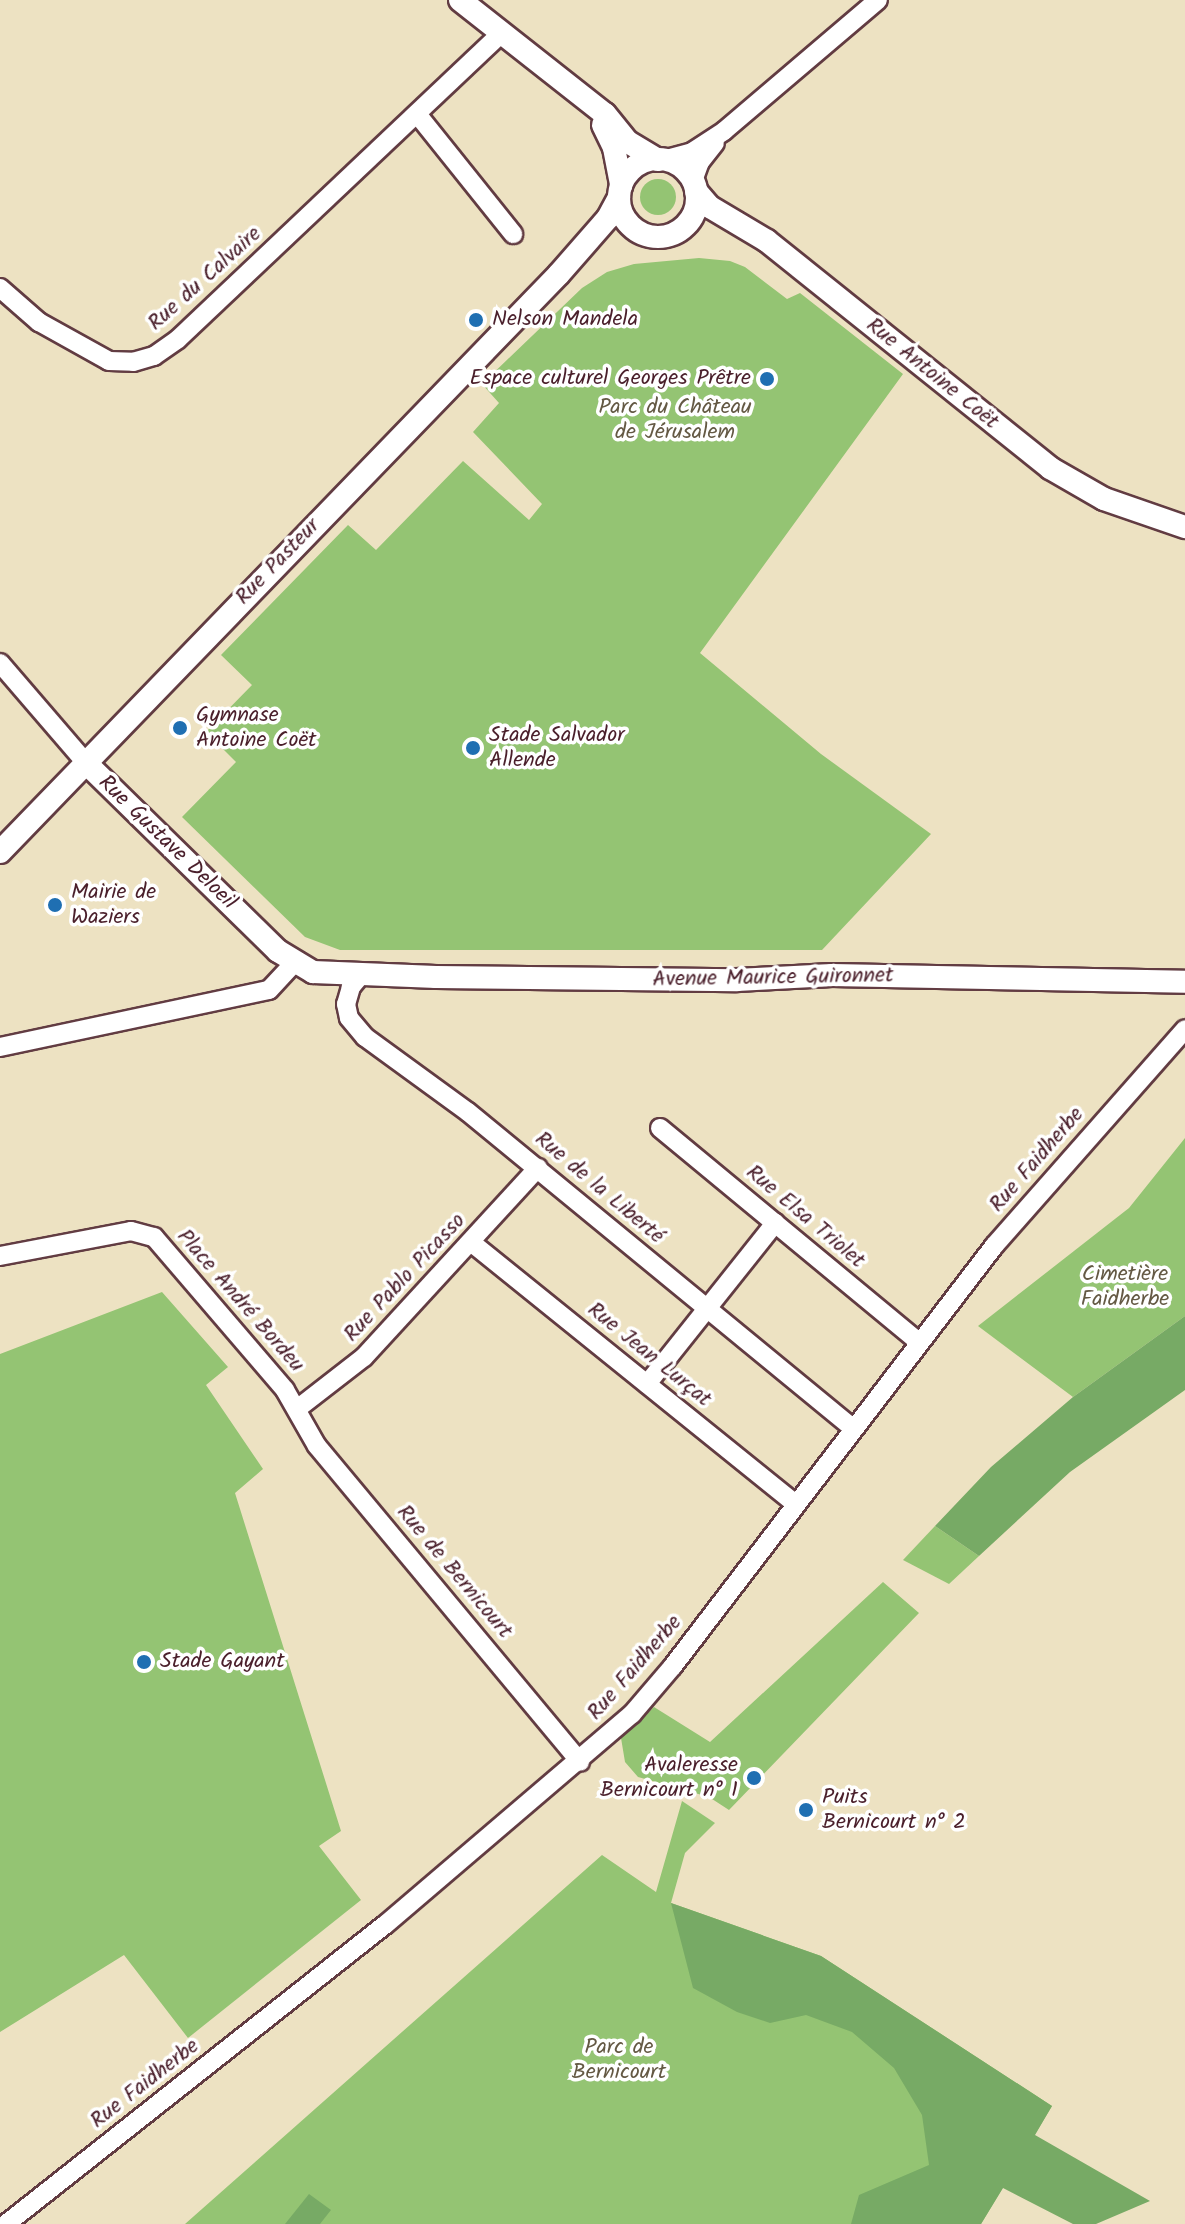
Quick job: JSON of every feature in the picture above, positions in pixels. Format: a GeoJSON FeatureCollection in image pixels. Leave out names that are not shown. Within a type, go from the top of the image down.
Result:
{"type":"FeatureCollection","features":[{"type":"Feature","properties":{"kind":"street"},"geometry":{"type":"LineString","coordinates":[[460,0],[610,119],[628,142],[681,167],[694,186]]}},
{"type":"Feature","properties":{"kind":"street"},"geometry":{"type":"LineString","coordinates":[[620,191],[636,166],[692,152],[724,131],[878,0]]}},
{"type":"Feature","properties":{"kind":"street","name":"Rue du Calvaire"},"geometry":{"type":"LineString","coordinates":[[0,288],[39,322],[109,361],[133,362],[154,356],[178,339],[502,33]]}},
{"type":"Feature","properties":{"kind":"street"},"geometry":{"type":"LineString","coordinates":[[587,101],[612,140],[626,220],[644,235],[663,237],[685,227],[695,210],[694,186],[700,162],[724,131]]}},
{"type":"Feature","properties":{"kind":"street"},"geometry":{"type":"LineString","coordinates":[[417,114],[513,234]]}},
{"type":"Feature","properties":{"kind":"street","name":"Rue Antoine Coët"},"geometry":{"type":"LineString","coordinates":[[694,186],[710,207],[767,241],[1060,475],[1087,492],[1131,511],[1185,527]]}},
{"type":"Feature","properties":{"kind":"street","name":"Rue Pasteur"},"geometry":{"type":"LineString","coordinates":[[0,852],[87,764],[151,692],[559,274],[608,218],[620,191]]}},
{"type":"Feature","properties":{"kind":"street","name":"Rue Pasteur"},"geometry":{"type":"LineString","coordinates":[[559,274],[609,239],[644,235]]}},
{"type":"Feature","properties":{"kind":"street","name":"Rue Gustave Deloeil"},"geometry":{"type":"LineString","coordinates":[[0,663],[87,764],[294,963],[313,972],[361,975]]}},
{"type":"Feature","properties":{"kind":"street"},"geometry":{"type":"LineString","coordinates":[[0,1047],[269,990],[294,963]]}},
{"type":"Feature","properties":{"kind":"street","name":"Avenue Maurice Guironnet"},"geometry":{"type":"LineString","coordinates":[[361,975],[737,980],[832,975],[1185,982]]}},
{"type":"Feature","properties":{"kind":"street","name":"Rue de la Liberté"},"geometry":{"type":"LineString","coordinates":[[361,975],[351,987],[346,1004],[349,1018],[360,1032],[538,1168],[853,1428]]}},
{"type":"Feature","properties":{"kind":"street","name":"Rue Faidherbe"},"geometry":{"type":"LineString","coordinates":[[6,2224],[386,1924],[580,1762],[656,1688],[994,1246],[1185,1029]]}},
{"type":"Feature","properties":{"kind":"street","name":"Rue Elsa Triolet"},"geometry":{"type":"LineString","coordinates":[[660,1128],[919,1342]]}},
{"type":"Feature","properties":{"kind":"street","name":"Rue Pablo Picasso"},"geometry":{"type":"LineString","coordinates":[[297,1409],[357,1364],[538,1168]]}},
{"type":"Feature","properties":{"kind":"street"},"geometry":{"type":"LineString","coordinates":[[647,1384],[775,1223]]}},
{"type":"Feature","properties":{"kind":"street","name":"Place André Bordeu"},"geometry":{"type":"LineString","coordinates":[[0,1256],[131,1231],[148,1234],[285,1390],[297,1409]]}},
{"type":"Feature","properties":{"kind":"street","name":"Rue Jean Lurçat"},"geometry":{"type":"LineString","coordinates":[[472,1243],[795,1504]]}},
{"type":"Feature","properties":{"kind":"street","name":"Rue de Bernicourt"},"geometry":{"type":"LineString","coordinates":[[297,1409],[317,1446],[580,1762]]}},
{"type":"Feature","properties":{"kind":"green space"},"geometry":{"type":"Polygon","coordinates":[[[658,179],[671,184],[676,197],[671,210],[658,215],[645,210],[640,197],[645,184],[658,179]]]}},
{"type":"Feature","properties":{"kind":"green space","name":"Parc du Château de Jérusalem"},"geometry":{"type":"Polygon","coordinates":[[[699,258],[730,261],[745,267],[787,299],[800,293],[903,374],[700,653],[821,754],[931,834],[822,950],[340,950],[305,937],[182,817],[236,762],[206,732],[252,685],[221,655],[348,525],[376,550],[463,461],[529,520],[542,504],[473,432],[499,403],[482,384],[582,288],[607,272],[634,264],[699,258]]]}},
{"type":"Feature","properties":{"kind":"green space","name":"Cimetière Faidherbe"},"geometry":{"type":"Polygon","coordinates":[[[1185,1138],[1185,1316],[1073,1397],[978,1326],[1129,1208],[1185,1138]]]}},
{"type":"Feature","properties":{"kind":"green space","name":"Stade Gayant"},"geometry":{"type":"Polygon","coordinates":[[[162,1292],[228,1367],[206,1385],[263,1469],[235,1493],[341,1831],[319,1846],[361,1900],[188,2038],[124,1955],[0,2032],[0,1354],[162,1292]]]}},
{"type":"Feature","properties":{"kind":"green space"},"geometry":{"type":"Polygon","coordinates":[[[1185,1316],[1185,1390],[1070,1472],[979,1556],[935,1526],[991,1467],[1073,1397],[1185,1316]]]}},
{"type":"Feature","properties":{"kind":"green space"},"geometry":{"type":"Polygon","coordinates":[[[935,1526],[979,1556],[949,1584],[903,1560],[935,1526]]]}},
{"type":"Feature","properties":{"kind":"green space"},"geometry":{"type":"Polygon","coordinates":[[[883,1582],[919,1613],[729,1810],[709,1797],[638,1777],[625,1762],[621,1738],[654,1707],[710,1742],[883,1582]]]}},
{"type":"Feature","properties":{"kind":"green space","name":"Parc de Bernicourt"},"geometry":{"type":"Polygon","coordinates":[[[682,1801],[715,1823],[685,1853],[671,1903],[821,1956],[1052,2106],[981,2224],[185,2224],[602,1855],[656,1892],[682,1801]]]}},
{"type":"Feature","properties":{"kind":"green space"},"geometry":{"type":"Polygon","coordinates":[[[671,1903],[821,1956],[1052,2106],[1035,2135],[1150,2201],[1096,2224],[1073,2224],[1003,2188],[981,2224],[851,2224],[859,2195],[929,2165],[922,2115],[894,2068],[852,2032],[806,2015],[770,2023],[737,2012],[693,1988],[671,1903]]]}},
{"type":"Feature","properties":{"kind":"green space"},"geometry":{"type":"Polygon","coordinates":[[[309,2194],[331,2210],[320,2224],[285,2224],[309,2194]]]}},
{"type":"Feature","properties":{"kind":"place","name":"Nelson Mandela"},"geometry":{"type":"Point","coordinates":[476,320]}},
{"type":"Feature","properties":{"kind":"place","name":"Espace culturel Georges Prêtre"},"geometry":{"type":"Point","coordinates":[767,379]}},
{"type":"Feature","properties":{"kind":"place","name":"Gymnase Antoine Coët"},"geometry":{"type":"Point","coordinates":[180,728]}},
{"type":"Feature","properties":{"kind":"place","name":"Stade Salvador Allende"},"geometry":{"type":"Point","coordinates":[473,748]}},
{"type":"Feature","properties":{"kind":"place","name":"Mairie de Waziers"},"geometry":{"type":"Point","coordinates":[55,905]}},
{"type":"Feature","properties":{"kind":"place","name":"Stade Gayant"},"geometry":{"type":"Point","coordinates":[144,1662]}},
{"type":"Feature","properties":{"kind":"place","name":"Avaleresse Bernicourt n° 1"},"geometry":{"type":"Point","coordinates":[754,1778]}},
{"type":"Feature","properties":{"kind":"place","name":"Puits Bernicourt n° 2"},"geometry":{"type":"Point","coordinates":[806,1810]}}]}
